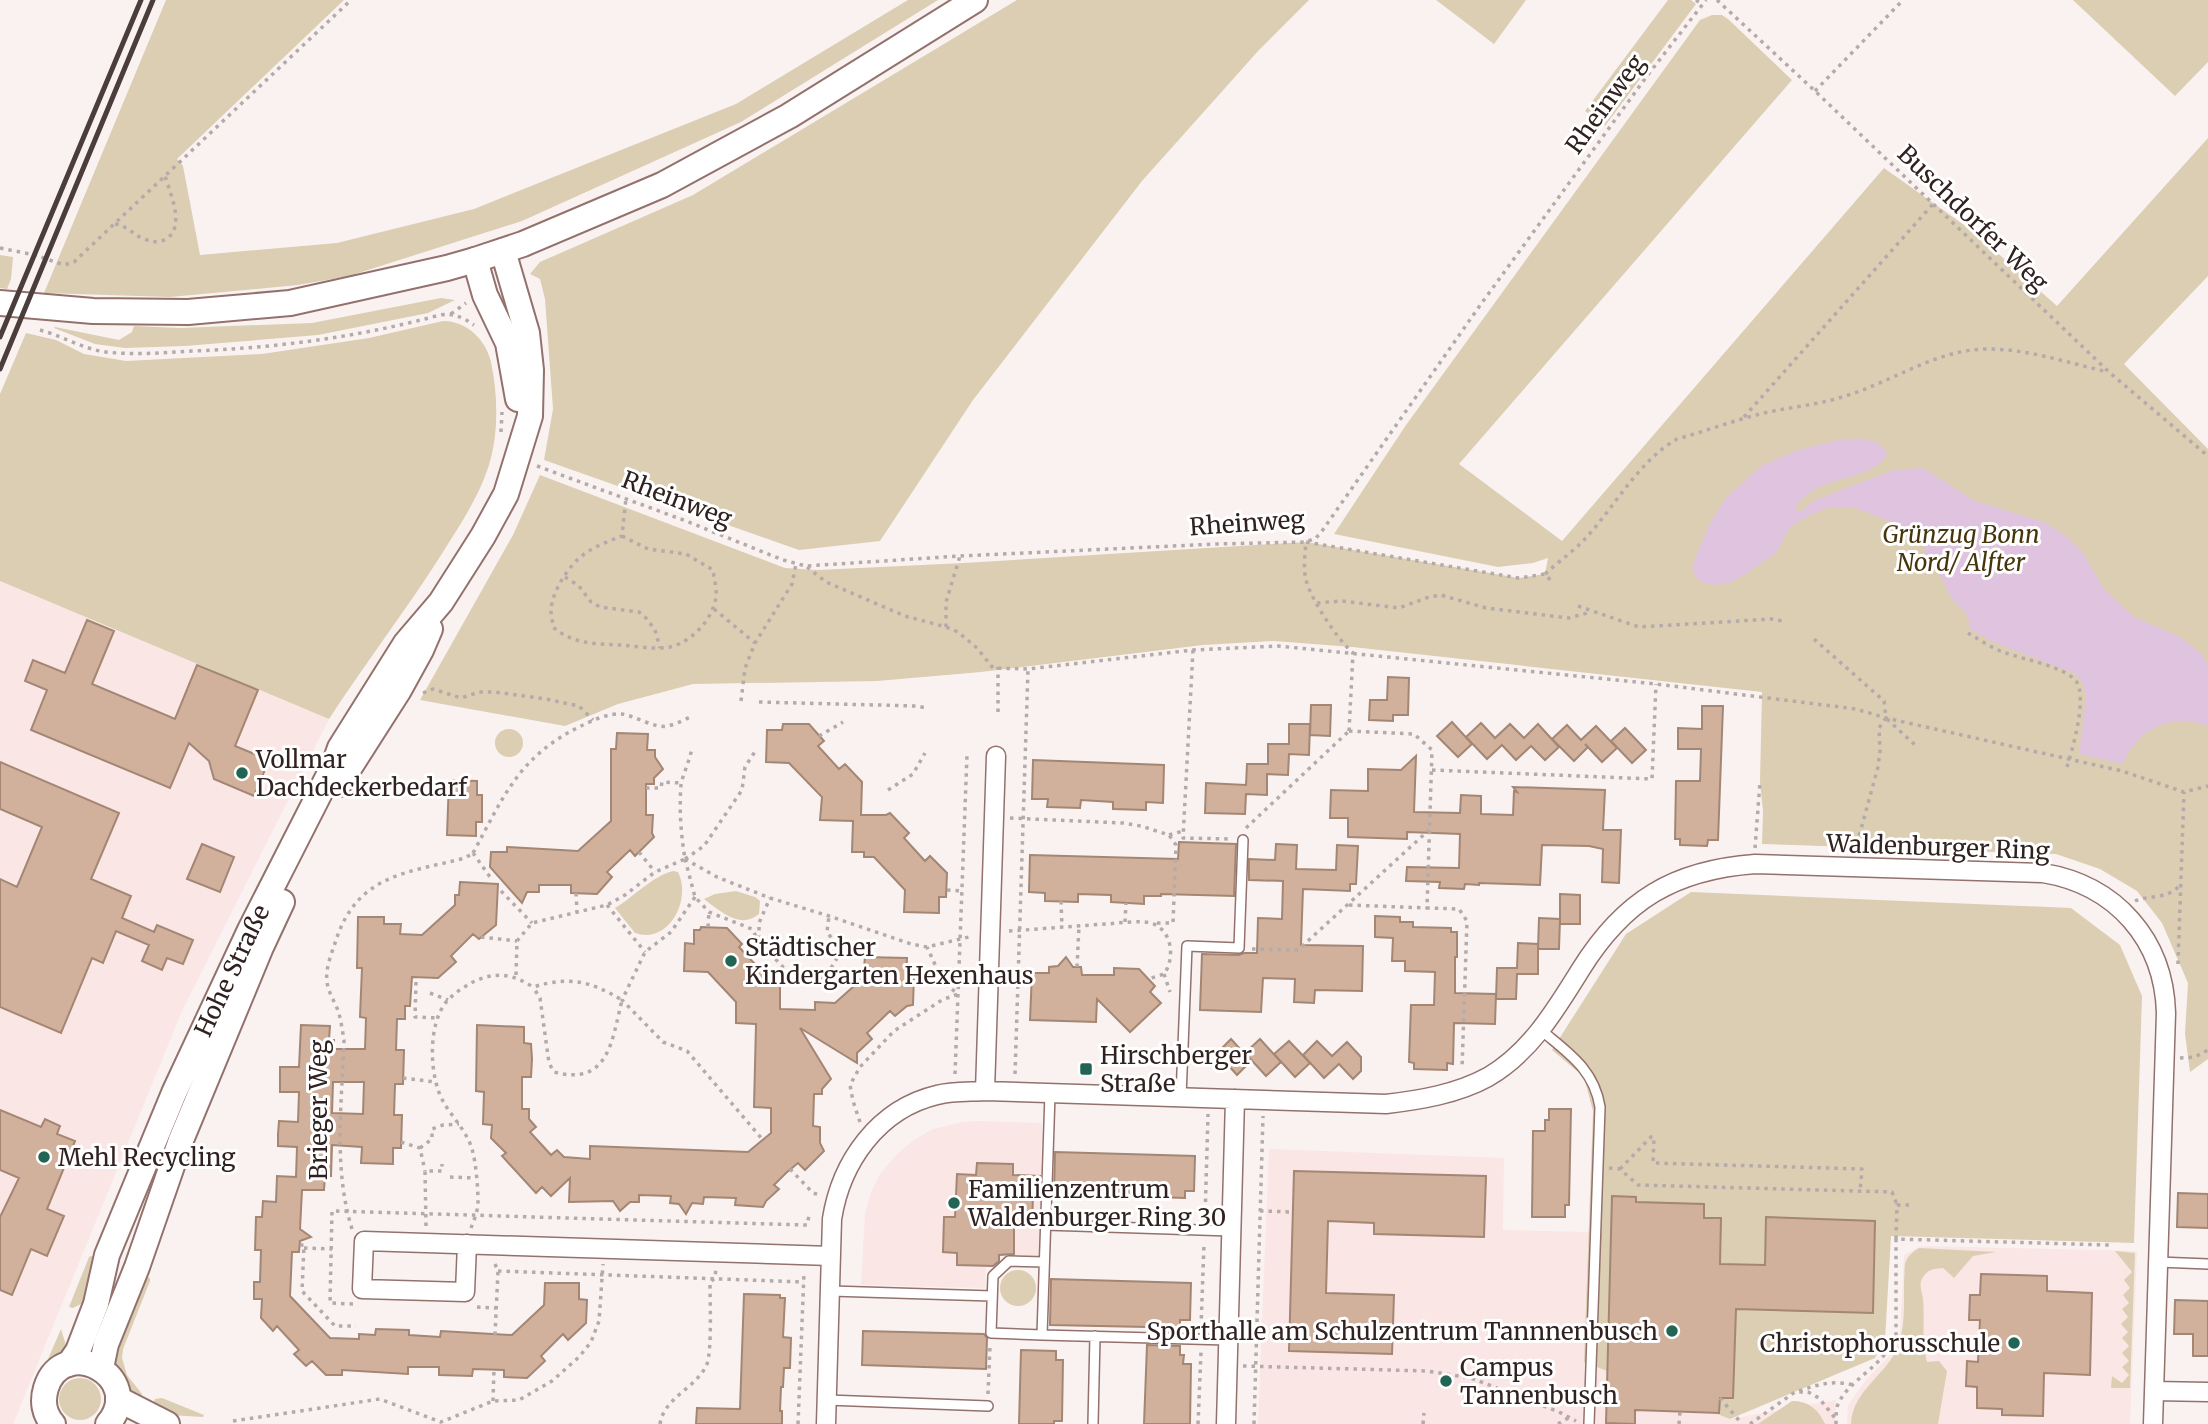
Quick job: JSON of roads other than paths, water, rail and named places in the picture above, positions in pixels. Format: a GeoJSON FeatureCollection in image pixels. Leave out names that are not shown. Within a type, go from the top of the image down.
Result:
{"type":"FeatureCollection","features":[{"type":"Feature","properties":{"kind":"street"},"geometry":{"type":"LineString","coordinates":[[0,303],[93,311],[175,312],[290,303],[475,260],[662,185],[699,166],[789,116],[975,0]]}},
{"type":"Feature","properties":{"kind":"street","name":"Hohe Straße"},"geometry":{"type":"LineString","coordinates":[[102,1368],[106,1344],[137,1267],[181,1140],[272,922],[347,753],[406,643],[441,602],[506,494],[530,416],[531,370],[527,333],[503,251]]}},
{"type":"Feature","properties":{"kind":"street","name":"Hohe Straße"},"geometry":{"type":"LineString","coordinates":[[475,260],[485,295],[508,343],[519,403],[519,452]]}},
{"type":"Feature","properties":{"kind":"street","name":"Hohe Straße"},"geometry":{"type":"LineString","coordinates":[[50,1422],[45,1410],[45,1391],[54,1374],[69,1364],[78,1351],[96,1304],[110,1247],[170,1104],[250,929],[334,765],[347,753]]}},
{"type":"Feature","properties":{"kind":"street"},"geometry":{"type":"LineString","coordinates":[[985,1091],[996,756]]}},
{"type":"Feature","properties":{"kind":"street","name":"Waldenburger Ring"},"geometry":{"type":"LineString","coordinates":[[826,1424],[832,1219],[835,1199],[853,1157],[870,1134],[913,1103],[938,1094],[985,1091],[1386,1104],[1462,1089],[1489,1076],[1528,1045],[1606,933],[1623,913],[1648,895],[1683,878],[1728,866],[1755,864],[2043,873],[2077,882],[2122,911],[2145,937],[2155,957],[2165,995],[2153,1424]]}},
{"type":"Feature","properties":{"kind":"street"},"geometry":{"type":"LineString","coordinates":[[1226,1424],[1235,1099]]}},
{"type":"Feature","properties":{"kind":"street"},"geometry":{"type":"LineString","coordinates":[[467,1244],[465,1292],[362,1289],[364,1241],[426,1242],[831,1256]]}},
{"type":"Feature","properties":{"kind":"street"},"geometry":{"type":"LineString","coordinates":[[69,1364],[86,1363],[102,1368],[110,1377],[116,1387],[118,1399],[117,1410],[108,1424]]}},
{"type":"Feature","properties":{"kind":"street"},"geometry":{"type":"LineString","coordinates":[[2154,1391],[2208,1392]]}},
{"type":"Feature","properties":{"kind":"street"},"geometry":{"type":"LineString","coordinates":[[118,1399],[167,1424]]}},
{"type":"Feature","properties":{"kind":"lane"},"geometry":{"type":"LineString","coordinates":[[1181,1097],[1187,946],[1239,948],[1243,840]]}},
{"type":"Feature","properties":{"kind":"lane"},"geometry":{"type":"LineString","coordinates":[[1541,1030],[1588,1073],[1598,1091],[1600,1107],[1589,1424]]}},
{"type":"Feature","properties":{"kind":"lane"},"geometry":{"type":"LineString","coordinates":[[1042,1335],[1050,1094]]}},
{"type":"Feature","properties":{"kind":"lane"},"geometry":{"type":"LineString","coordinates":[[1045,1225],[1231,1231]]}},
{"type":"Feature","properties":{"kind":"lane"},"geometry":{"type":"LineString","coordinates":[[1044,1262],[1009,1261],[993,1276],[991,1333],[1228,1340]]}},
{"type":"Feature","properties":{"kind":"lane"},"geometry":{"type":"LineString","coordinates":[[2158,1262],[2208,1264]]}},
{"type":"Feature","properties":{"kind":"lane"},"geometry":{"type":"LineString","coordinates":[[831,1291],[992,1296]]}},
{"type":"Feature","properties":{"kind":"lane"},"geometry":{"type":"LineString","coordinates":[[1093,1424],[1095,1336]]}},
{"type":"Feature","properties":{"kind":"lane"},"geometry":{"type":"LineString","coordinates":[[827,1400],[988,1406]]}},
{"type":"Feature","properties":{"kind":"railway"},"geometry":{"type":"LineString","coordinates":[[0,337],[141,0]]}},
{"type":"Feature","properties":{"kind":"railway"},"geometry":{"type":"LineString","coordinates":[[0,369],[153,0]]}},
{"type":"Feature","properties":{"kind":"place","name":"Vollmar Dachdeckerbedarf"},"geometry":{"type":"Point","coordinates":[242,773]}},
{"type":"Feature","properties":{"kind":"place","name":"Städtischer Kindergarten Hexenhaus"},"geometry":{"type":"Point","coordinates":[731,961]}},
{"type":"Feature","properties":{"kind":"place","name":"Hirschberger Straße"},"geometry":{"type":"Point","coordinates":[1086,1069]}},
{"type":"Feature","properties":{"kind":"place","name":"Mehl Recycling"},"geometry":{"type":"Point","coordinates":[44,1157]}},
{"type":"Feature","properties":{"kind":"place","name":"Familienzentrum Waldenburger Ring 30"},"geometry":{"type":"Point","coordinates":[954,1203]}},
{"type":"Feature","properties":{"kind":"place","name":"Sporthalle am Schulzentrum Tannnenbusch"},"geometry":{"type":"Point","coordinates":[1672,1331]}},
{"type":"Feature","properties":{"kind":"place","name":"Christophorusschule"},"geometry":{"type":"Point","coordinates":[2014,1343]}},
{"type":"Feature","properties":{"kind":"place","name":"Campus Tannenbusch"},"geometry":{"type":"Point","coordinates":[1446,1381]}},
{"type":"Feature","properties":{"kind":"park label","name":"Grünzug Bonn Nord/ Alfter"},"geometry":{"type":"Point","coordinates":[1961,548]}}]}
